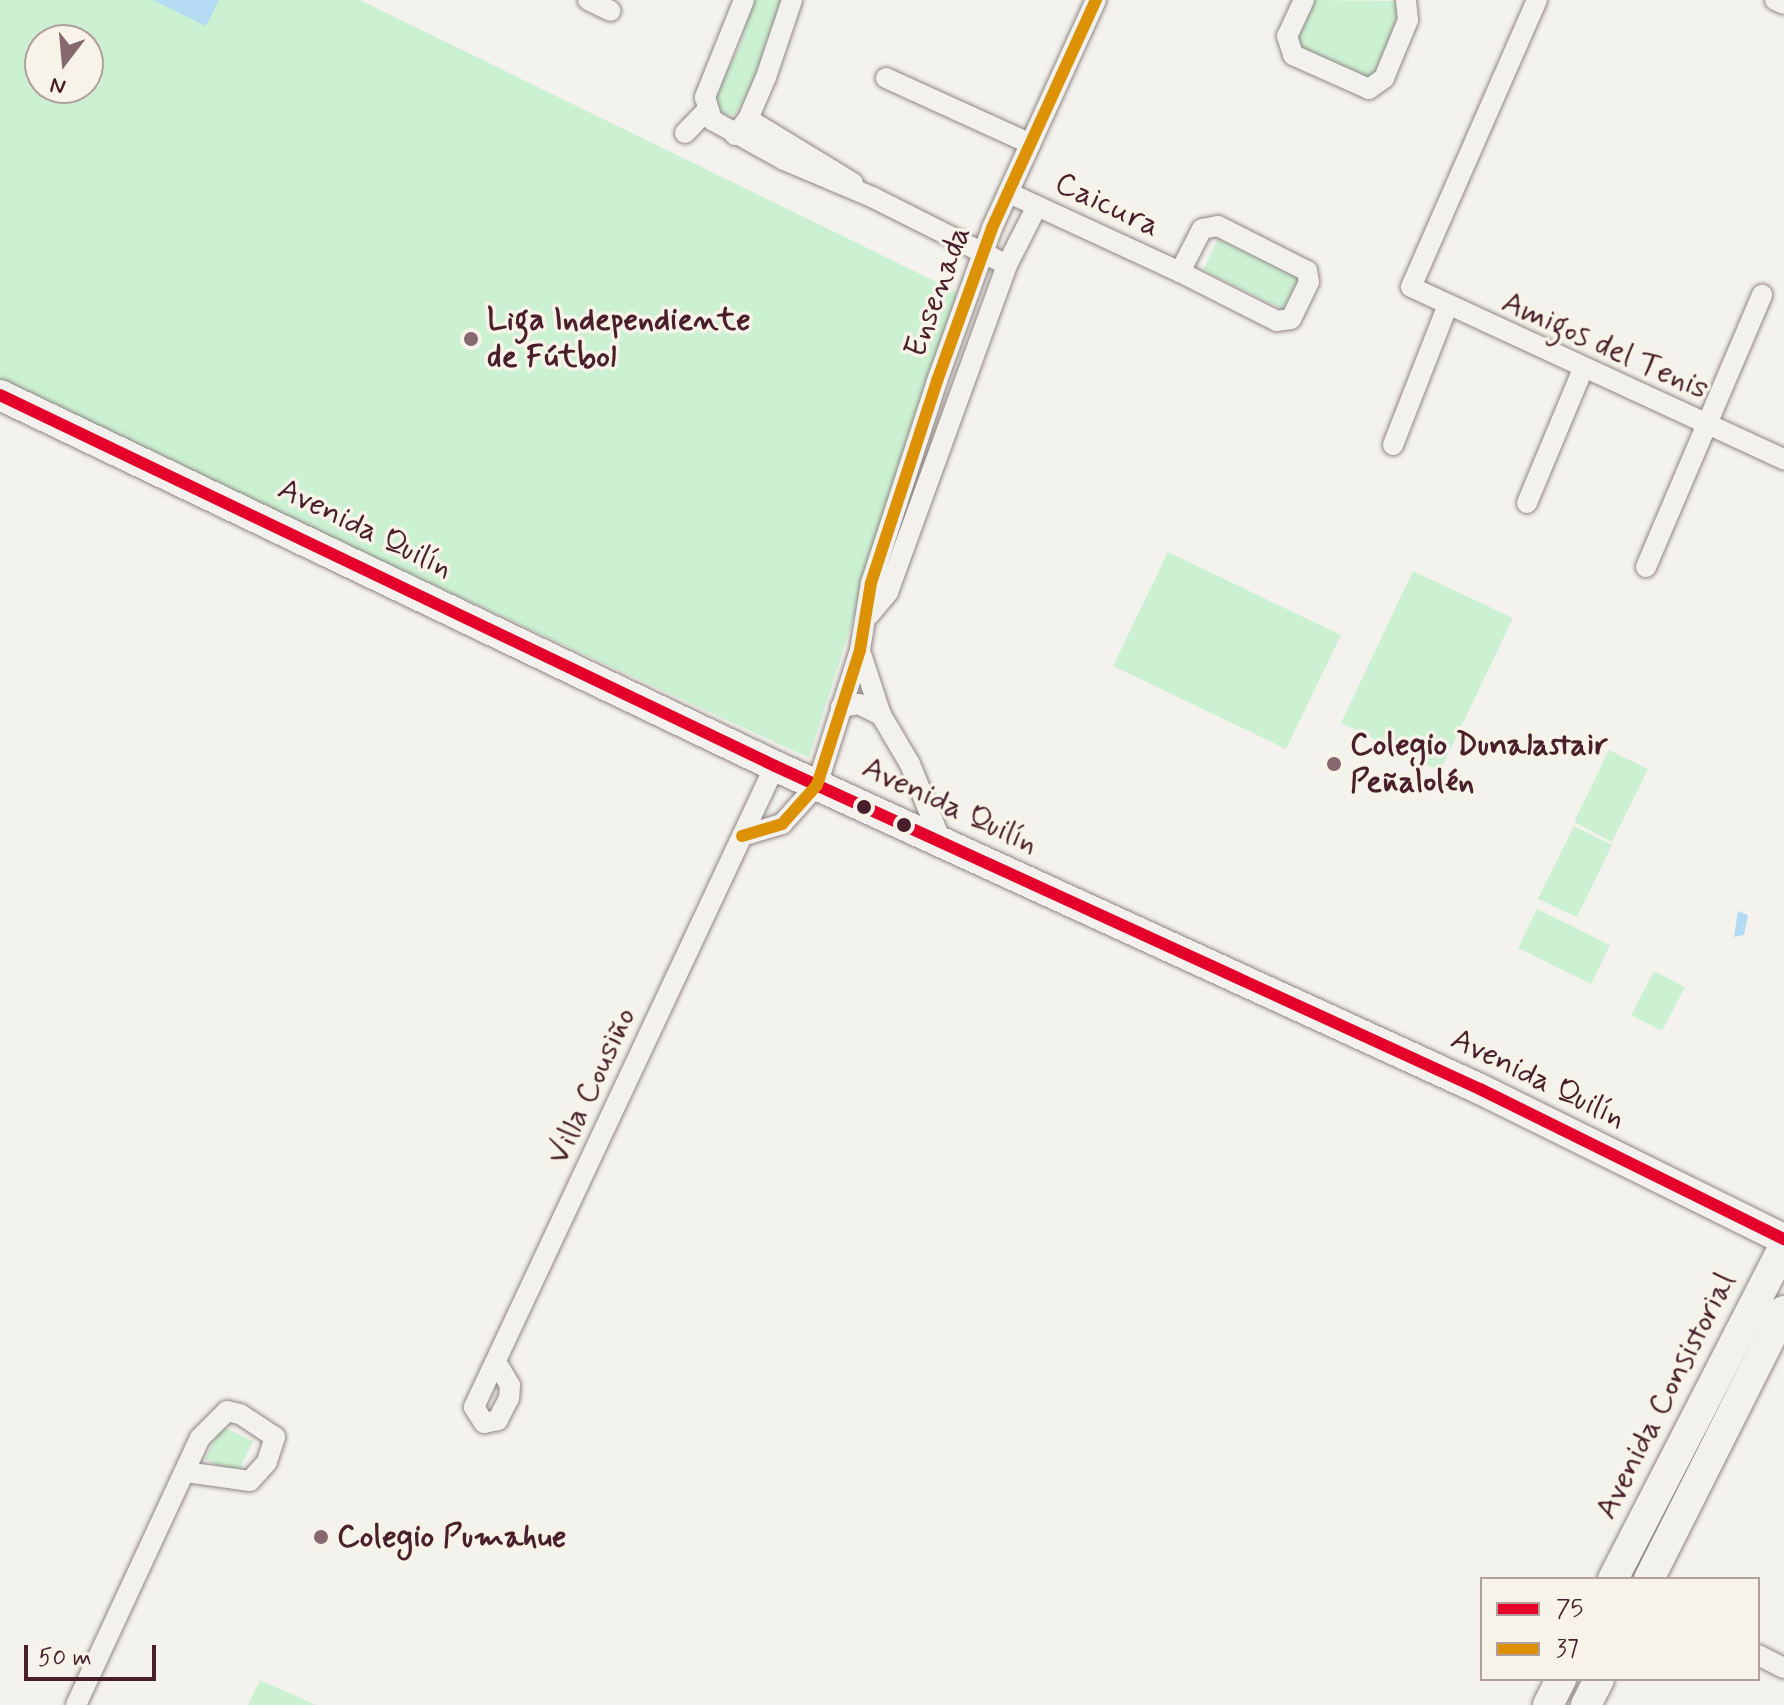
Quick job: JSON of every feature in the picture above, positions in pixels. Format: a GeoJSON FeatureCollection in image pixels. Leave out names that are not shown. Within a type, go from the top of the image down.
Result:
{"type":"FeatureCollection","features":[{"type":"Feature","properties":{"kind":"street"},"geometry":{"type":"LineString","coordinates":[[588,0],[611,11]]}},
{"type":"Feature","properties":{"kind":"street"},"geometry":{"type":"LineString","coordinates":[[685,133],[706,111],[707,93],[744,0]]}},
{"type":"Feature","properties":{"kind":"street"},"geometry":{"type":"LineString","coordinates":[[735,135],[748,119],[792,0]]}},
{"type":"Feature","properties":{"kind":"street","name":"Ensenada"},"geometry":{"type":"LineString","coordinates":[[817,785],[860,650],[869,615],[871,583],[937,381],[984,252],[1096,0]]}},
{"type":"Feature","properties":{"kind":"street"},"geometry":{"type":"LineString","coordinates":[[1304,0],[1287,36],[1293,55],[1369,89],[1381,82],[1396,49],[1410,11],[1406,0]]}},
{"type":"Feature","properties":{"kind":"street","name":"Amigos del Tenis"},"geometry":{"type":"LineString","coordinates":[[1537,0],[1413,278],[1416,292],[1784,459]]}},
{"type":"Feature","properties":{"kind":"street"},"geometry":{"type":"LineString","coordinates":[[1775,0],[1784,4]]}},
{"type":"Feature","properties":{"kind":"street","name":"Caicura"},"geometry":{"type":"LineString","coordinates":[[886,78],[1031,144]]}},
{"type":"Feature","properties":{"kind":"street"},"geometry":{"type":"LineString","coordinates":[[706,111],[735,135],[802,159]]}},
{"type":"Feature","properties":{"kind":"street"},"geometry":{"type":"LineString","coordinates":[[748,119],[802,159],[1007,265]]}},
{"type":"Feature","properties":{"kind":"street","name":"Caicura"},"geometry":{"type":"LineString","coordinates":[[1009,193],[1281,322],[1294,317],[1310,279],[1302,267],[1211,225],[1200,232],[1180,272]]}},
{"type":"Feature","properties":{"kind":"street","name":"Ensenada"},"geometry":{"type":"LineString","coordinates":[[869,615],[888,592],[1007,265],[1037,206]]}},
{"type":"Feature","properties":{"kind":"street"},"geometry":{"type":"LineString","coordinates":[[1646,567],[1762,295]]}},
{"type":"Feature","properties":{"kind":"street"},"geometry":{"type":"LineString","coordinates":[[1393,445],[1447,307]]}},
{"type":"Feature","properties":{"kind":"street"},"geometry":{"type":"LineString","coordinates":[[1527,503],[1583,369]]}},
{"type":"Feature","properties":{"kind":"street"},"geometry":{"type":"LineString","coordinates":[[937,381],[959,390]]}},
{"type":"Feature","properties":{"kind":"street","name":"Avenida Quilín"},"geometry":{"type":"LineString","coordinates":[[0,395],[775,766],[1480,1089],[1784,1239]]}},
{"type":"Feature","properties":{"kind":"street"},"geometry":{"type":"LineString","coordinates":[[860,650],[881,715],[910,764],[941,841]]}},
{"type":"Feature","properties":{"kind":"street"},"geometry":{"type":"LineString","coordinates":[[841,707],[859,704],[881,715]]}},
{"type":"Feature","properties":{"kind":"street","name":"Villa Cousiño"},"geometry":{"type":"LineString","coordinates":[[496,1362],[775,766]]}},
{"type":"Feature","properties":{"kind":"street"},"geometry":{"type":"LineString","coordinates":[[742,836],[782,824],[817,785]]}},
{"type":"Feature","properties":{"kind":"street","name":"Avenida Consistorial"},"geometry":{"type":"LineString","coordinates":[[1614,1577],[1784,1246]]}},
{"type":"Feature","properties":{"kind":"street","name":"Avenida Consistorial"},"geometry":{"type":"LineString","coordinates":[[1650,1577],[1784,1311]]}},
{"type":"Feature","properties":{"kind":"street"},"geometry":{"type":"LineString","coordinates":[[1761,1355],[1784,1330]]}},
{"type":"Feature","properties":{"kind":"street"},"geometry":{"type":"LineString","coordinates":[[76,1705],[185,1472]]}},
{"type":"Feature","properties":{"kind":"street"},"geometry":{"type":"LineString","coordinates":[[1760,1656],[1784,1668]]}},
{"type":"Feature","properties":{"kind":"street"},"geometry":{"type":"LineString","coordinates":[[1548,1705],[1560,1681]]}},
{"type":"Feature","properties":{"kind":"green space","name":"Liga Independiente de Fútbol"},"geometry":{"type":"Polygon","coordinates":[[[0,0],[360,0],[957,292],[809,758],[0,385],[0,0]]]}},
{"type":"Feature","properties":{"kind":"green space"},"geometry":{"type":"Polygon","coordinates":[[[753,0],[782,0],[749,93],[735,114],[724,115],[715,102],[716,93],[739,48],[753,0]]]}},
{"type":"Feature","properties":{"kind":"green space"},"geometry":{"type":"Polygon","coordinates":[[[1310,0],[1398,1],[1401,22],[1371,80],[1303,55],[1295,31],[1310,0]]]}},
{"type":"Feature","properties":{"kind":"green space"},"geometry":{"type":"Polygon","coordinates":[[[1218,239],[1299,278],[1283,309],[1203,270],[1218,239]]]}},
{"type":"Feature","properties":{"kind":"green space"},"geometry":{"type":"Polygon","coordinates":[[[1168,552],[1341,635],[1286,749],[1113,666],[1168,552]]]}},
{"type":"Feature","properties":{"kind":"green space"},"geometry":{"type":"Polygon","coordinates":[[[1413,571],[1513,618],[1440,771],[1341,723],[1413,571]]]}},
{"type":"Feature","properties":{"kind":"green space"},"geometry":{"type":"Polygon","coordinates":[[[1609,750],[1648,769],[1612,842],[1574,822],[1609,750]]]}},
{"type":"Feature","properties":{"kind":"green space"},"geometry":{"type":"Polygon","coordinates":[[[1574,826],[1612,845],[1577,917],[1538,899],[1574,826]]]}},
{"type":"Feature","properties":{"kind":"green space"},"geometry":{"type":"Polygon","coordinates":[[[1537,909],[1610,945],[1591,984],[1518,948],[1537,909]]]}},
{"type":"Feature","properties":{"kind":"green space"},"geometry":{"type":"Polygon","coordinates":[[[1654,971],[1685,987],[1662,1031],[1631,1015],[1654,971]]]}},
{"type":"Feature","properties":{"kind":"green space"},"geometry":{"type":"Polygon","coordinates":[[[221,1426],[253,1441],[237,1475],[205,1459],[221,1426]]]}},
{"type":"Feature","properties":{"kind":"green space"},"geometry":{"type":"Polygon","coordinates":[[[260,1680],[316,1705],[248,1705],[260,1680]]]}},
{"type":"Feature","properties":{"kind":"water"},"geometry":{"type":"Polygon","coordinates":[[[153,0],[219,0],[206,26],[153,0]]]}},
{"type":"Feature","properties":{"kind":"water"},"geometry":{"type":"Polygon","coordinates":[[[1738,911],[1748,915],[1744,935],[1734,937],[1738,911]]]}},
{"type":"Feature","properties":{"kind":"transit line","name":"37"},"geometry":{"type":"LineString","coordinates":[[742,836],[782,824],[817,785],[860,650],[871,583],[937,381],[992,228],[1096,0]]}},
{"type":"Feature","properties":{"kind":"transit line","name":"75"},"geometry":{"type":"LineString","coordinates":[[0,395],[775,766],[1480,1089],[1784,1239]]}},
{"type":"Feature","properties":{"kind":"place","name":"Liga Independiente de Fútbol"},"geometry":{"type":"Point","coordinates":[471,339]}},
{"type":"Feature","properties":{"kind":"place","name":"Colegio Dunalastair Peñalolén"},"geometry":{"type":"Point","coordinates":[1334,764]}},
{"type":"Feature","properties":{"kind":"place","name":"Colegio Pumahue"},"geometry":{"type":"Point","coordinates":[321,1537]}}]}
